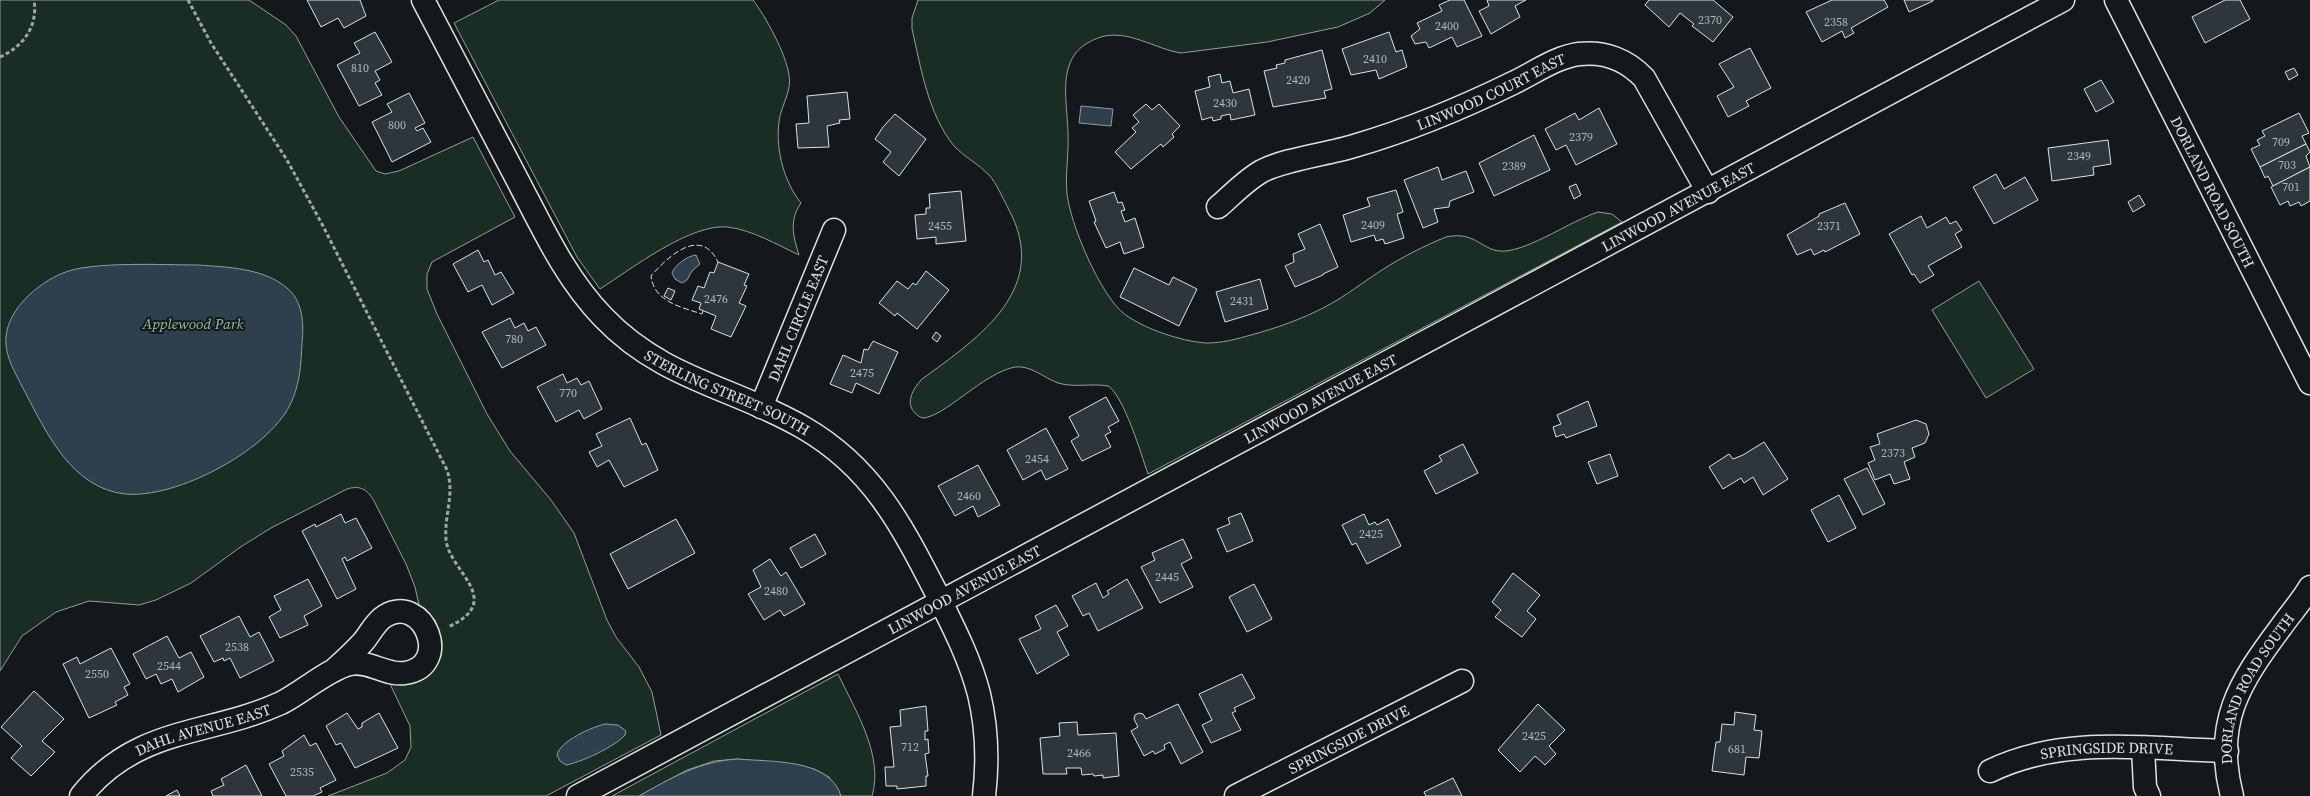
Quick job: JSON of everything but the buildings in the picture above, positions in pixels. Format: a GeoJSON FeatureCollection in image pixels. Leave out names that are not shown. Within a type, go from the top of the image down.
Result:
{"type":"FeatureCollection","features":[{"type":"Feature","properties":{"kind":"street","name":"STERLING STREET SOUTH"},"geometry":{"type":"LineString","coordinates":[[423,0],[554,249],[570,276],[593,307],[620,334],[656,361],[694,380],[791,420],[820,438],[864,475],[898,520],[941,602],[965,654],[980,696],[987,748],[984,796]]}},
{"type":"Feature","properties":{"kind":"street","name":"LINWOOD AVENUE EAST"},"geometry":{"type":"LineString","coordinates":[[578,796],[1708,192],[2063,0]]}},
{"type":"Feature","properties":{"kind":"street","name":"DORLAND ROAD SOUTH"},"geometry":{"type":"LineString","coordinates":[[2116,0],[2310,383]]}},
{"type":"Feature","properties":{"kind":"street","name":"LINWOOD COURT EAST"},"geometry":{"type":"LineString","coordinates":[[1218,207],[1252,178],[1267,169],[1330,153],[1398,131],[1481,98],[1564,58],[1586,53],[1616,58],[1629,64],[1644,78],[1708,192]]}},
{"type":"Feature","properties":{"kind":"street","name":"DAHL CIRCLE EAST"},"geometry":{"type":"LineString","coordinates":[[761,407],[834,230]]}},
{"type":"Feature","properties":{"kind":"street","name":"DORLAND ROAD SOUTH"},"geometry":{"type":"LineString","coordinates":[[2232,796],[2227,751],[2231,711],[2249,670],[2310,587]]}},
{"type":"Feature","properties":{"kind":"street","name":"DAHL AVENUE EAST"},"geometry":{"type":"LineString","coordinates":[[81,796],[116,763],[147,745],[269,708],[301,692],[345,665],[358,663],[395,673],[410,672],[421,666],[428,656],[429,634],[416,617],[400,612],[391,613],[378,622],[360,645],[333,671]]}},
{"type":"Feature","properties":{"kind":"street","name":"SPRINGSIDE DRIVE"},"geometry":{"type":"LineString","coordinates":[[1236,796],[1462,680]]}},
{"type":"Feature","properties":{"kind":"street","name":"SPRINGSIDE DRIVE"},"geometry":{"type":"LineString","coordinates":[[1990,771],[2034,754],[2065,748],[2227,751]]}},
{"type":"Feature","properties":{"kind":"street"},"geometry":{"type":"LineString","coordinates":[[2143,748],[2145,787],[2148,796]]}},
{"type":"Feature","properties":{"kind":"path"},"geometry":{"type":"LineString","coordinates":[[0,57],[16,47],[28,34],[34,21],[34,0]]}},
{"type":"Feature","properties":{"kind":"path"},"geometry":{"type":"LineString","coordinates":[[188,0],[206,36],[302,188],[447,470],[451,488],[446,544],[470,583],[473,598],[470,609],[464,618],[429,634]]}},
{"type":"Feature","properties":{"kind":"green space","name":"Applewood Park"},"geometry":{"type":"Polygon","coordinates":[[[0,0],[249,0],[286,25],[296,36],[339,117],[376,171],[385,174],[399,171],[473,137],[515,217],[432,262],[427,274],[427,289],[437,314],[487,414],[510,451],[551,500],[574,533],[607,620],[616,637],[639,667],[652,692],[661,735],[546,796],[328,796],[387,773],[405,760],[411,747],[410,726],[390,684],[409,684],[429,674],[441,656],[442,642],[435,620],[419,605],[415,587],[406,564],[374,501],[366,491],[359,488],[347,489],[271,528],[242,546],[191,583],[156,600],[139,605],[89,601],[56,612],[22,636],[0,671],[0,0]]]}},
{"type":"Feature","properties":{"kind":"green space"},"geometry":{"type":"Polygon","coordinates":[[[499,0],[753,0],[775,36],[784,57],[790,80],[780,116],[778,138],[785,173],[789,184],[801,203],[797,209],[793,228],[799,255],[746,231],[728,227],[713,228],[697,232],[662,249],[600,289],[577,257],[454,23],[499,0]]]}},
{"type":"Feature","properties":{"kind":"green space"},"geometry":{"type":"Polygon","coordinates":[[[918,0],[1385,0],[1370,13],[1338,27],[1267,42],[1181,53],[1131,37],[1111,35],[1101,37],[1086,44],[1076,53],[1066,76],[1067,194],[1069,207],[1079,237],[1093,269],[1109,297],[1124,314],[1159,332],[1185,340],[1207,343],[1246,336],[1289,323],[1325,307],[1397,261],[1446,237],[1465,237],[1490,249],[1505,251],[1539,240],[1598,212],[1612,214],[1622,222],[1148,474],[1126,413],[1114,392],[1108,386],[1058,383],[1032,370],[1015,367],[990,378],[941,411],[922,418],[912,410],[910,405],[914,389],[922,379],[966,346],[986,328],[1003,308],[1015,286],[1021,263],[1019,237],[997,186],[985,171],[954,146],[938,120],[932,105],[922,75],[912,29],[912,18],[918,0]]]}},
{"type":"Feature","properties":{"kind":"green space"},"geometry":{"type":"Polygon","coordinates":[[[1979,281],[2034,369],[1986,398],[1932,310],[1979,281]]]}},
{"type":"Feature","properties":{"kind":"green space"},"geometry":{"type":"Polygon","coordinates":[[[838,674],[866,733],[871,749],[875,780],[872,796],[841,796],[829,777],[814,769],[798,765],[738,759],[714,761],[687,770],[639,796],[612,796],[838,674]]]}},
{"type":"Feature","properties":{"kind":"water"},"geometry":{"type":"Polygon","coordinates":[[[1081,106],[1113,109],[1111,126],[1079,123],[1081,106]]]}},
{"type":"Feature","properties":{"kind":"water"},"geometry":{"type":"Polygon","coordinates":[[[696,255],[700,264],[692,271],[687,280],[682,283],[675,279],[672,273],[676,267],[685,259],[696,255]]]}},
{"type":"Feature","properties":{"kind":"water"},"geometry":{"type":"Polygon","coordinates":[[[109,265],[198,265],[256,272],[278,281],[296,299],[301,313],[303,328],[299,374],[296,390],[290,405],[278,422],[262,439],[218,469],[169,489],[125,494],[106,490],[76,470],[63,456],[42,425],[9,359],[6,337],[12,317],[26,298],[44,283],[53,277],[75,269],[109,265]]]}},
{"type":"Feature","properties":{"kind":"water"},"geometry":{"type":"Polygon","coordinates":[[[605,724],[618,725],[626,731],[625,735],[606,749],[580,761],[566,765],[560,761],[557,755],[559,750],[570,740],[585,731],[605,724]]]}},
{"type":"Feature","properties":{"kind":"water"},"geometry":{"type":"Polygon","coordinates":[[[724,760],[781,762],[812,768],[825,775],[835,784],[841,796],[639,796],[686,771],[724,760]]]}},
{"type":"Feature","properties":{"kind":"fence"},"geometry":{"type":"LineString","coordinates":[[703,311],[702,314],[686,309],[663,298],[653,285],[651,276],[675,253],[694,245],[703,246],[711,251],[718,262]]}}]}
